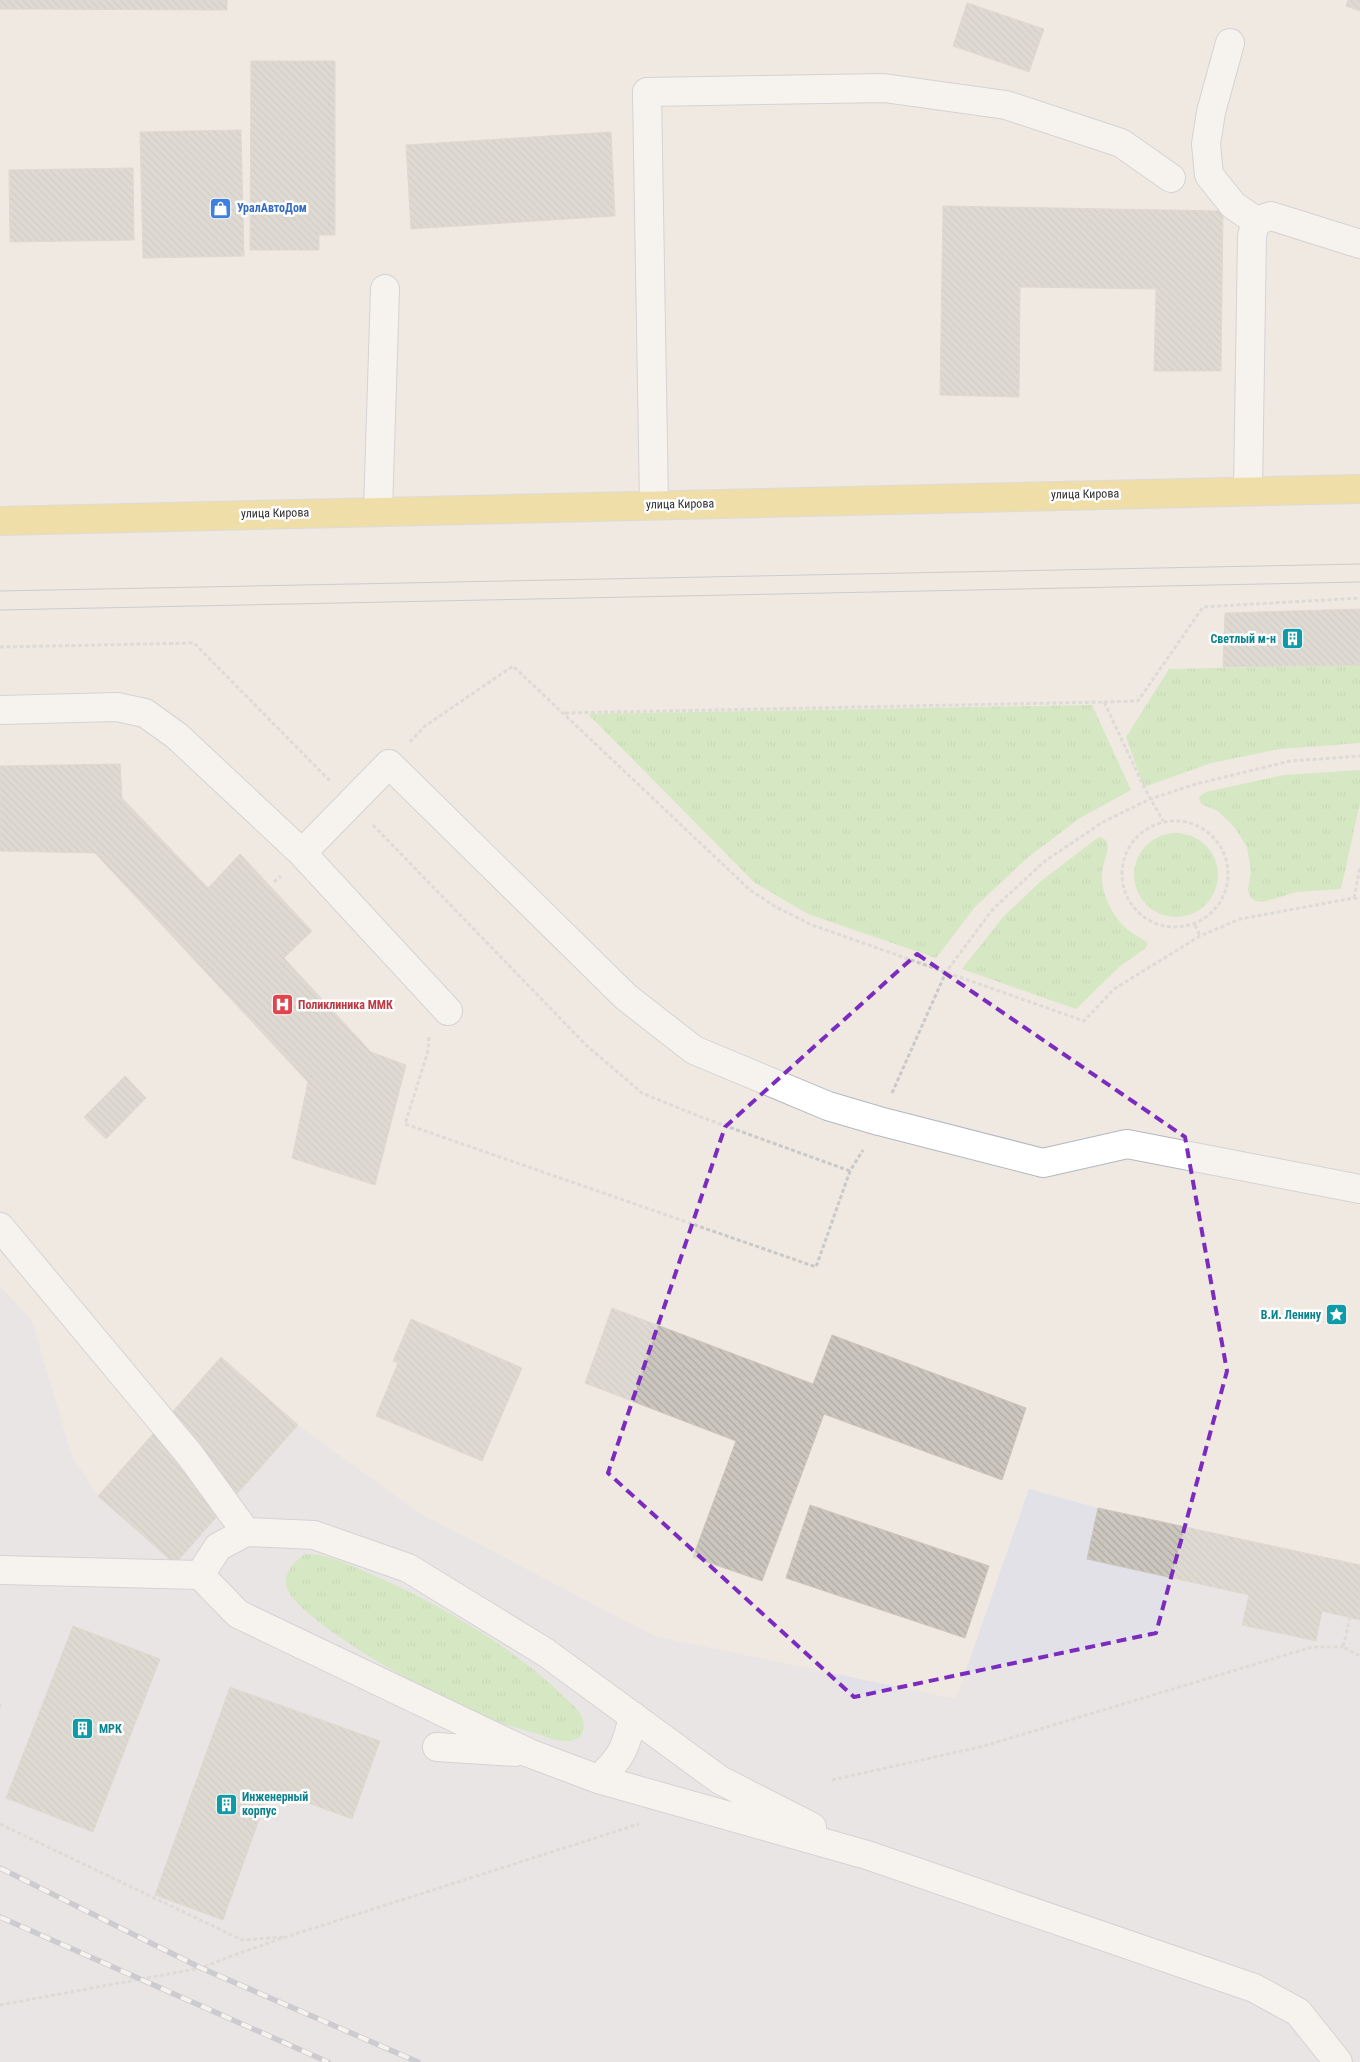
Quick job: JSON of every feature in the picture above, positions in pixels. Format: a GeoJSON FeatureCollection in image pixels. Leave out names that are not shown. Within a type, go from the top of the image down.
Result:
{"type":"FeatureCollection","features":[{"type":"Feature","properties":{"kind":"main road","name":"улица Кирова"},"geometry":{"type":"LineString","coordinates":[[0,520],[1248,490],[1360,489]]}},
{"type":"Feature","properties":{"kind":"street"},"geometry":{"type":"LineString","coordinates":[[1230,42],[1210,112],[1206,144],[1209,175],[1233,204],[1256,221]]}},
{"type":"Feature","properties":{"kind":"street"},"geometry":{"type":"LineString","coordinates":[[654,504],[647,92],[884,88],[1006,105],[1121,143],[1170,178]]}},
{"type":"Feature","properties":{"kind":"street"},"geometry":{"type":"LineString","coordinates":[[1256,221],[1271,216],[1360,244]]}},
{"type":"Feature","properties":{"kind":"street"},"geometry":{"type":"LineString","coordinates":[[1248,490],[1252,236],[1256,221]]}},
{"type":"Feature","properties":{"kind":"street"},"geometry":{"type":"LineString","coordinates":[[378,511],[384,289]]}},
{"type":"Feature","properties":{"kind":"street"},"geometry":{"type":"LineString","coordinates":[[0,710],[117,707],[145,714],[176,736],[302,854],[448,1011]]}},
{"type":"Feature","properties":{"kind":"street"},"geometry":{"type":"LineString","coordinates":[[302,854],[389,764],[626,998],[694,1050],[828,1106],[1043,1163],[1127,1144],[1360,1189]]}},
{"type":"Feature","properties":{"kind":"street"},"geometry":{"type":"LineString","coordinates":[[0,1226],[190,1455],[246,1532]]}},
{"type":"Feature","properties":{"kind":"street"},"geometry":{"type":"LineString","coordinates":[[200,1575],[218,1547],[246,1532],[314,1534],[408,1568],[545,1652],[720,1780],[867,1855]]}},
{"type":"Feature","properties":{"kind":"street"},"geometry":{"type":"LineString","coordinates":[[0,1570],[200,1575],[238,1614],[529,1753],[598,1779],[867,1855],[1254,1988],[1298,2012],[1338,2062]]}},
{"type":"Feature","properties":{"kind":"street"},"geometry":{"type":"LineString","coordinates":[[598,1779],[616,1764],[627,1742],[633,1716]]}},
{"type":"Feature","properties":{"kind":"street"},"geometry":{"type":"LineString","coordinates":[[437,1747],[529,1753]]}},
{"type":"Feature","properties":{"kind":"path"},"geometry":{"type":"LineString","coordinates":[[564,713],[1138,701],[1203,607],[1360,598]]}},
{"type":"Feature","properties":{"kind":"path"},"geometry":{"type":"LineString","coordinates":[[0,647],[194,643],[352,802],[586,1045],[642,1093],[701,1117],[850,1171]]}},
{"type":"Feature","properties":{"kind":"path"},"geometry":{"type":"LineString","coordinates":[[389,764],[425,726],[513,666],[750,890],[776,907],[812,925],[1084,1021],[1114,989],[1200,936],[1240,919],[1354,898],[1360,899]]}},
{"type":"Feature","properties":{"kind":"path"},"geometry":{"type":"LineString","coordinates":[[1104,702],[1150,799],[1163,821]]}},
{"type":"Feature","properties":{"kind":"path"},"geometry":{"type":"LineString","coordinates":[[430,1032],[428,1050],[405,1124],[816,1267],[850,1171],[873,1134],[946,972],[993,909],[1045,860],[1103,822],[1150,799],[1196,784],[1290,761],[1360,756]]}},
{"type":"Feature","properties":{"kind":"path"},"geometry":{"type":"LineString","coordinates":[[1163,821],[1187,821],[1209,832],[1226,857],[1228,886],[1216,909],[1195,924],[1163,927],[1139,914],[1122,885],[1125,854],[1141,832],[1163,821]]}},
{"type":"Feature","properties":{"kind":"path"},"geometry":{"type":"LineString","coordinates":[[1354,898],[1360,867]]}},
{"type":"Feature","properties":{"kind":"path"},"geometry":{"type":"LineString","coordinates":[[1195,924],[1200,936]]}},
{"type":"Feature","properties":{"kind":"path"},"geometry":{"type":"LineString","coordinates":[[1343,1647],[1350,1617]]}},
{"type":"Feature","properties":{"kind":"path"},"geometry":{"type":"LineString","coordinates":[[832,1780],[984,1746],[1312,1648],[1343,1647],[1360,1656]]}},
{"type":"Feature","properties":{"kind":"path"},"geometry":{"type":"LineString","coordinates":[[0,2005],[200,1968],[289,1936],[642,1823]]}},
{"type":"Feature","properties":{"kind":"path"},"geometry":{"type":"LineString","coordinates":[[0,1824],[242,1940],[289,1936]]}},
{"type":"Feature","properties":{"kind":"highlighted area"},"geometry":{"type":"Polygon","coordinates":[[[917,954],[1185,1137],[1227,1371],[1156,1633],[854,1697],[608,1473],[725,1127],[917,954]]]}},
{"type":"Feature","properties":{"kind":"shaded area"},"geometry":{"type":"Polygon","coordinates":[[[0,1286],[32,1321],[72,1456],[98,1496],[221,1357],[298,1425],[418,1512],[654,1636],[956,1699],[1029,1489],[1098,1508],[1360,1565],[1360,2062],[0,2062],[0,1286]]]}},
{"type":"Feature","properties":{"kind":"green space"},"geometry":{"type":"Polygon","coordinates":[[[1360,665],[1360,743],[1280,749],[1211,763],[1144,787],[1126,737],[1169,669],[1360,665]]]}},
{"type":"Feature","properties":{"kind":"green space"},"geometry":{"type":"Polygon","coordinates":[[[1092,705],[1131,790],[1080,818],[1027,858],[975,907],[936,958],[808,914],[755,883],[588,714],[1092,705]]]}},
{"type":"Feature","properties":{"kind":"green space"},"geometry":{"type":"Polygon","coordinates":[[[1360,770],[1360,803],[1341,889],[1296,892],[1263,902],[1255,901],[1250,897],[1248,890],[1251,871],[1247,847],[1235,828],[1218,811],[1201,804],[1199,797],[1206,792],[1284,775],[1360,770]]]}},
{"type":"Feature","properties":{"kind":"green space"},"geometry":{"type":"Polygon","coordinates":[[[1176,833],[1192,836],[1206,845],[1215,859],[1218,875],[1215,891],[1206,905],[1192,914],[1176,917],[1160,914],[1146,905],[1137,891],[1134,875],[1137,859],[1146,845],[1160,836],[1176,833]]]}},
{"type":"Feature","properties":{"kind":"green space"},"geometry":{"type":"Polygon","coordinates":[[[1100,837],[1106,840],[1107,844],[1102,874],[1106,898],[1117,919],[1130,932],[1148,943],[1146,948],[1119,967],[1076,1009],[962,969],[1003,917],[1040,882],[1100,837]]]}},
{"type":"Feature","properties":{"kind":"green space"},"geometry":{"type":"Polygon","coordinates":[[[305,1554],[313,1554],[351,1565],[417,1596],[470,1625],[542,1677],[576,1709],[584,1723],[581,1736],[571,1741],[557,1740],[483,1717],[407,1678],[342,1638],[314,1618],[295,1600],[286,1585],[288,1571],[305,1554]]]}},
{"type":"Feature","properties":{"kind":"building"},"geometry":{"type":"Polygon","coordinates":[[[0,0],[227,0],[227,10],[0,9],[0,0]]]}},
{"type":"Feature","properties":{"kind":"building"},"geometry":{"type":"Polygon","coordinates":[[[1348,0],[1360,0],[1360,11],[1346,6],[1348,0]]]}},
{"type":"Feature","properties":{"kind":"building"},"geometry":{"type":"Polygon","coordinates":[[[967,3],[1044,29],[1029,72],[953,46],[967,3]]]}},
{"type":"Feature","properties":{"kind":"building"},"geometry":{"type":"Polygon","coordinates":[[[251,61],[335,61],[335,235],[319,235],[319,250],[250,250],[251,61]]]}},
{"type":"Feature","properties":{"kind":"building"},"geometry":{"type":"Polygon","coordinates":[[[241,130],[244,256],[143,258],[140,132],[241,130]]]}},
{"type":"Feature","properties":{"kind":"building"},"geometry":{"type":"Polygon","coordinates":[[[611,132],[615,216],[411,229],[406,145],[611,132]]]}},
{"type":"Feature","properties":{"kind":"building"},"geometry":{"type":"Polygon","coordinates":[[[133,168],[134,240],[10,242],[9,170],[133,168]]]}},
{"type":"Feature","properties":{"kind":"building"},"geometry":{"type":"Polygon","coordinates":[[[943,206],[1223,211],[1221,371],[1154,371],[1156,289],[1020,287],[1019,397],[940,395],[943,206]]]}},
{"type":"Feature","properties":{"kind":"building","name":"Светлый м-н"},"geometry":{"type":"Polygon","coordinates":[[[1360,609],[1360,665],[1223,667],[1225,613],[1360,609]]]}},
{"type":"Feature","properties":{"kind":"building","name":"Поликлиника ММК"},"geometry":{"type":"Polygon","coordinates":[[[120,764],[122,798],[208,888],[240,854],[312,931],[284,958],[371,1052],[406,1065],[375,1185],[292,1158],[308,1082],[95,853],[0,851],[0,766],[120,764]]]}},
{"type":"Feature","properties":{"kind":"building"},"geometry":{"type":"Polygon","coordinates":[[[125,1076],[146,1098],[106,1139],[84,1117],[125,1076]]]}},
{"type":"Feature","properties":{"kind":"building"},"geometry":{"type":"Polygon","coordinates":[[[612,1308],[813,1384],[832,1335],[1026,1408],[1002,1480],[824,1414],[762,1581],[693,1557],[736,1441],[585,1383],[612,1308]]]}},
{"type":"Feature","properties":{"kind":"building"},"geometry":{"type":"Polygon","coordinates":[[[411,1319],[522,1368],[482,1461],[376,1416],[398,1363],[393,1361],[411,1319]]]}},
{"type":"Feature","properties":{"kind":"building"},"geometry":{"type":"Polygon","coordinates":[[[221,1357],[298,1425],[175,1564],[98,1496],[221,1357]]]}},
{"type":"Feature","properties":{"kind":"building"},"geometry":{"type":"Polygon","coordinates":[[[810,1505],[989,1566],[965,1638],[786,1578],[810,1505]]]}},
{"type":"Feature","properties":{"kind":"building"},"geometry":{"type":"Polygon","coordinates":[[[1098,1508],[1360,1565],[1360,1620],[1322,1611],[1316,1641],[1242,1625],[1249,1595],[1087,1559],[1098,1508]]]}},
{"type":"Feature","properties":{"kind":"building","name":"МРК"},"geometry":{"type":"Polygon","coordinates":[[[73,1626],[160,1659],[93,1832],[6,1798],[73,1626]]]}},
{"type":"Feature","properties":{"kind":"building","name":"Инженерный корпус"},"geometry":{"type":"Polygon","coordinates":[[[230,1687],[380,1741],[352,1819],[270,1789],[223,1920],[155,1895],[230,1687]]]}},
{"type":"Feature","properties":{"kind":"tram line"},"geometry":{"type":"LineString","coordinates":[[0,591],[1360,564]]}},
{"type":"Feature","properties":{"kind":"tram line"},"geometry":{"type":"LineString","coordinates":[[0,610],[1360,582]]}},
{"type":"Feature","properties":{"kind":"railway"},"geometry":{"type":"LineString","coordinates":[[0,1868],[201,1968],[418,2062]]}},
{"type":"Feature","properties":{"kind":"railway"},"geometry":{"type":"LineString","coordinates":[[0,1917],[328,2062]]}},
{"type":"Feature","properties":{"kind":"place","name":"УралАвтоДом"},"geometry":{"type":"Point","coordinates":[221,208]}},
{"type":"Feature","properties":{"kind":"place","name":"Светлый м-н"},"geometry":{"type":"Point","coordinates":[1292,639]}},
{"type":"Feature","properties":{"kind":"place","name":"Поликлиника ММК"},"geometry":{"type":"Point","coordinates":[282,1005]}},
{"type":"Feature","properties":{"kind":"place","name":"В.И. Ленину"},"geometry":{"type":"Point","coordinates":[1337,1315]}},
{"type":"Feature","properties":{"kind":"place","name":"МРК"},"geometry":{"type":"Point","coordinates":[83,1729]}},
{"type":"Feature","properties":{"kind":"place","name":"Инженерный корпус"},"geometry":{"type":"Point","coordinates":[226,1804]}}]}
